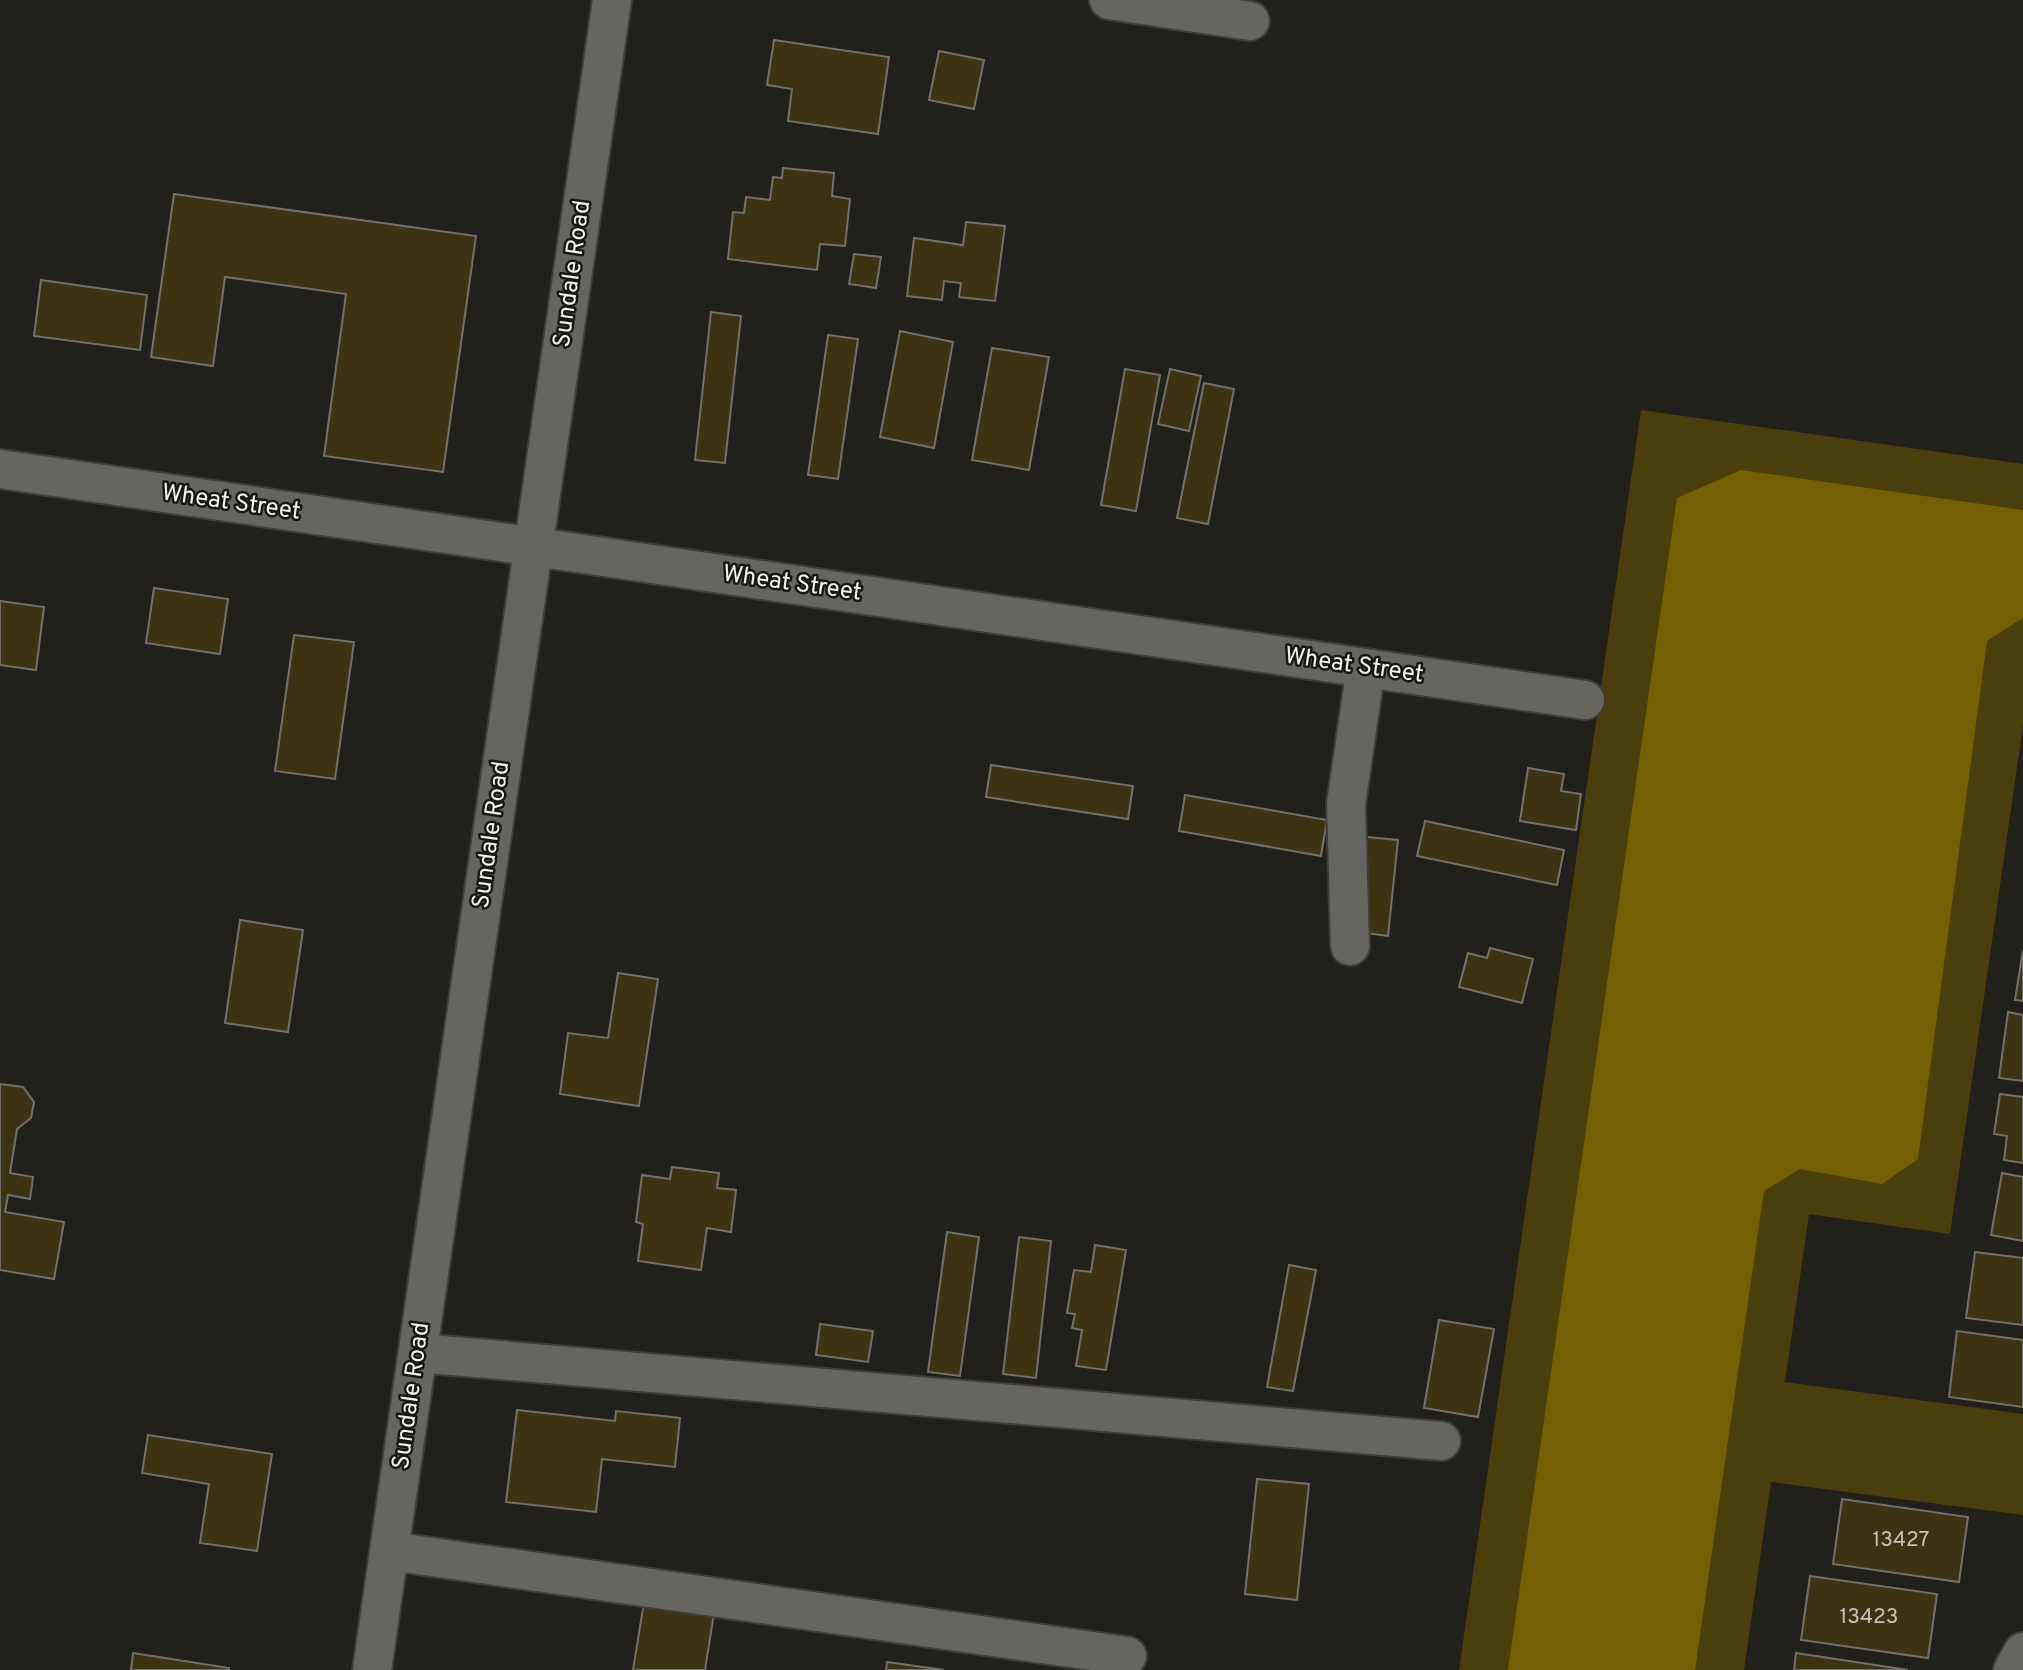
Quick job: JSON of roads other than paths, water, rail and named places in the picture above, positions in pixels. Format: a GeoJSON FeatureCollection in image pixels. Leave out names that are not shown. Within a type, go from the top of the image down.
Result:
{"type":"FeatureCollection","features":[{"type":"Feature","properties":{"kind":"street","name":"Sundale Road"},"geometry":{"type":"LineString","coordinates":[[372,1670],[612,0]]}},
{"type":"Feature","properties":{"kind":"street"},"geometry":{"type":"LineString","coordinates":[[1109,0],[1250,21]]}},
{"type":"Feature","properties":{"kind":"street","name":"Wheat Street"},"geometry":{"type":"LineString","coordinates":[[0,469],[1585,700]]}},
{"type":"Feature","properties":{"kind":"street"},"geometry":{"type":"LineString","coordinates":[[1350,946],[1346,804],[1366,668]]}},
{"type":"Feature","properties":{"kind":"street"},"geometry":{"type":"LineString","coordinates":[[418,1353],[1441,1441]]}},
{"type":"Feature","properties":{"kind":"street"},"geometry":{"type":"LineString","coordinates":[[390,1551],[1127,1656]]}},
{"type":"Feature","properties":{"kind":"street"},"geometry":{"type":"LineString","coordinates":[[2013,1670],[2023,1652]]}}]}
